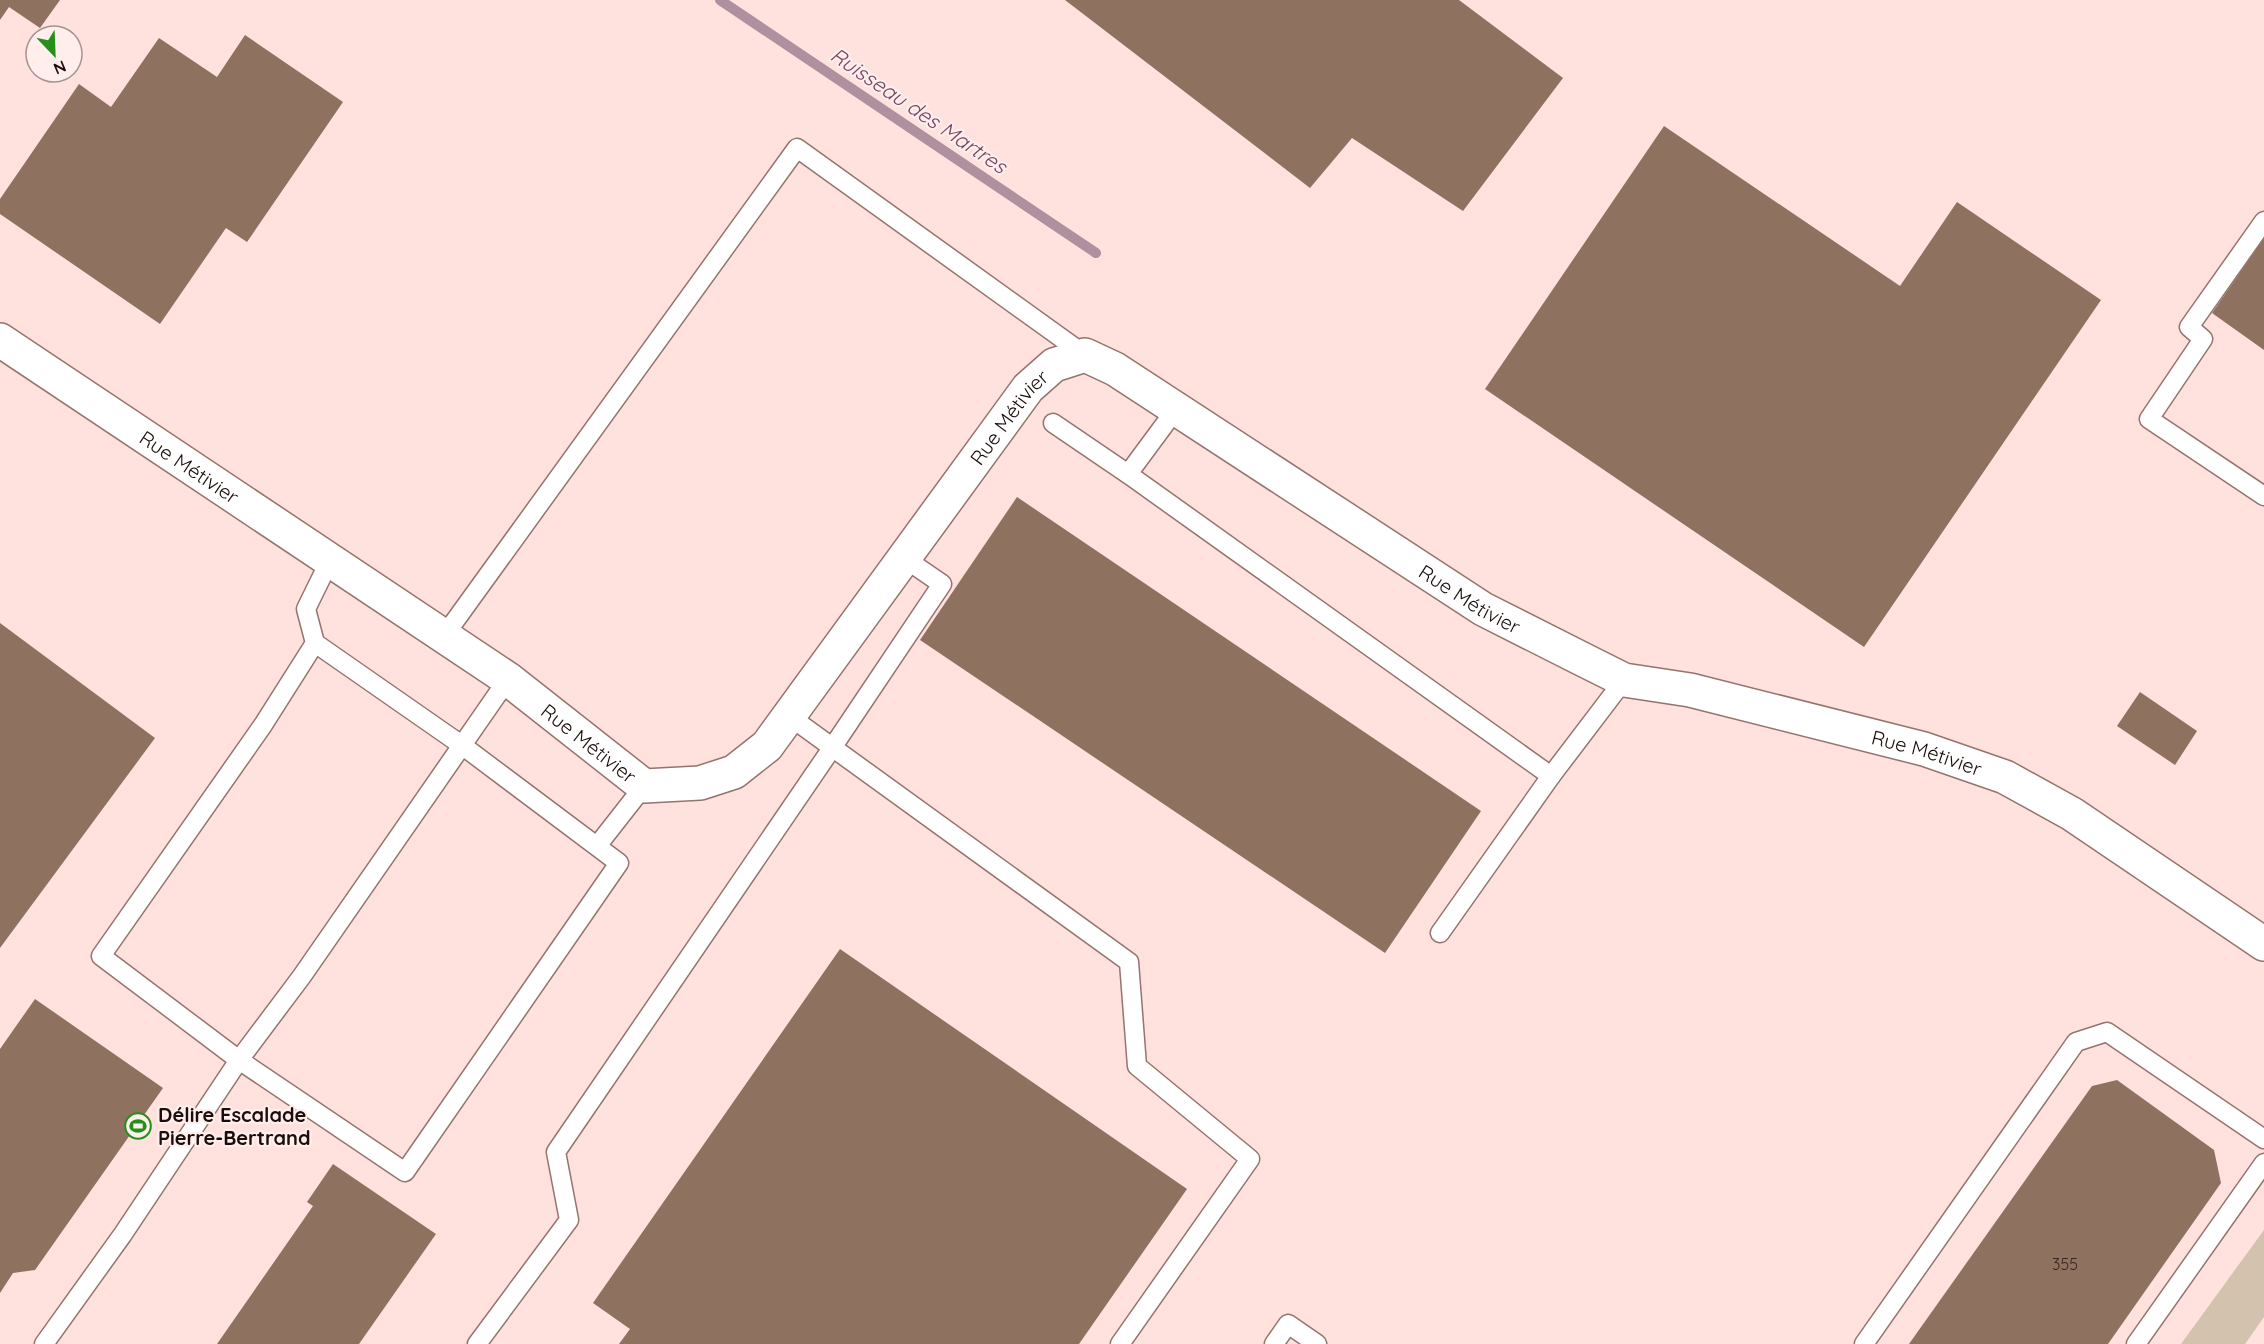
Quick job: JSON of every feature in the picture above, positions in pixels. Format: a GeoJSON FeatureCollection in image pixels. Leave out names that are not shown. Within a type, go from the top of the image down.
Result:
{"type":"FeatureCollection","features":[{"type":"Feature","properties":{"kind":"street","name":"Rue Métivier"},"geometry":{"type":"LineString","coordinates":[[0,340],[508,679],[644,786],[700,783],[734,772],[767,746],[1028,388],[1054,365],[1085,355],[1115,369],[1482,609],[1624,680],[1690,690],[1913,746],[2005,777],[2072,814],[2264,944]]}},
{"type":"Feature","properties":{"kind":"lane"},"geometry":{"type":"LineString","coordinates":[[444,636],[797,148],[1085,355]]}},
{"type":"Feature","properties":{"kind":"lane"},"geometry":{"type":"LineString","coordinates":[[2264,221],[2189,327],[2203,339],[2149,419],[2264,496]]}},
{"type":"Feature","properties":{"kind":"lane"},"geometry":{"type":"LineString","coordinates":[[1128,474],[1176,409]]}},
{"type":"Feature","properties":{"kind":"lane"},"geometry":{"type":"LineString","coordinates":[[1053,423],[1551,776]]}},
{"type":"Feature","properties":{"kind":"lane"},"geometry":{"type":"LineString","coordinates":[[477,1344],[569,1220],[556,1152],[942,584],[904,558]]}},
{"type":"Feature","properties":{"kind":"lane"},"geometry":{"type":"LineString","coordinates":[[315,643],[263,725],[101,956],[239,1060],[405,1172],[619,862],[315,643],[306,609],[330,560]]}},
{"type":"Feature","properties":{"kind":"lane"},"geometry":{"type":"LineString","coordinates":[[44,1344],[123,1234],[239,1060],[302,976],[508,679]]}},
{"type":"Feature","properties":{"kind":"lane"},"geometry":{"type":"LineString","coordinates":[[1440,933],[1551,776],[1624,680]]}},
{"type":"Feature","properties":{"kind":"lane"},"geometry":{"type":"LineString","coordinates":[[789,716],[1129,963],[1137,1066],[1250,1159],[1120,1344]]}},
{"type":"Feature","properties":{"kind":"lane"},"geometry":{"type":"LineString","coordinates":[[597,846],[644,786]]}},
{"type":"Feature","properties":{"kind":"lane"},"geometry":{"type":"LineString","coordinates":[[1864,1344],[2076,1042],[2107,1032],[2264,1139]]}},
{"type":"Feature","properties":{"kind":"lane"},"geometry":{"type":"LineString","coordinates":[[2136,1344],[2264,1163]]}},
{"type":"Feature","properties":{"kind":"lane"},"geometry":{"type":"LineString","coordinates":[[1274,1344],[1288,1324],[1317,1344]]}},
{"type":"Feature","properties":{"kind":"shaded area"},"geometry":{"type":"Polygon","coordinates":[[[0,0],[2264,0],[2264,1344],[0,1344],[0,0]]]}},
{"type":"Feature","properties":{"kind":"shaded area"},"geometry":{"type":"Polygon","coordinates":[[[2264,1230],[2264,1317],[2245,1344],[2181,1344],[2264,1230]]]}},
{"type":"Feature","properties":{"kind":"building"},"geometry":{"type":"Polygon","coordinates":[[[0,0],[60,0],[43,24],[34,24],[9,7],[0,20],[0,0]]]}},
{"type":"Feature","properties":{"kind":"building"},"geometry":{"type":"Polygon","coordinates":[[[1065,0],[1459,0],[1563,78],[1463,211],[1352,138],[1310,188],[1065,0]]]}},
{"type":"Feature","properties":{"kind":"building"},"geometry":{"type":"Polygon","coordinates":[[[245,35],[343,102],[247,242],[226,228],[160,324],[0,214],[0,199],[79,84],[111,107],[159,38],[217,77],[245,35]]]}},
{"type":"Feature","properties":{"kind":"building"},"geometry":{"type":"Polygon","coordinates":[[[1664,126],[1900,286],[1957,202],[2101,300],[1864,647],[1485,389],[1664,126]]]}},
{"type":"Feature","properties":{"kind":"building"},"geometry":{"type":"Polygon","coordinates":[[[2264,238],[2264,350],[2212,313],[2264,238]]]}},
{"type":"Feature","properties":{"kind":"building"},"geometry":{"type":"Polygon","coordinates":[[[1017,497],[1481,811],[1385,953],[920,640],[1017,497]]]}},
{"type":"Feature","properties":{"kind":"building"},"geometry":{"type":"Polygon","coordinates":[[[0,623],[155,738],[0,948],[0,623]]]}},
{"type":"Feature","properties":{"kind":"building"},"geometry":{"type":"Polygon","coordinates":[[[2140,692],[2197,731],[2175,765],[2117,726],[2140,692]]]}},
{"type":"Feature","properties":{"kind":"building"},"geometry":{"type":"Polygon","coordinates":[[[840,949],[1187,1189],[1079,1344],[619,1344],[630,1329],[593,1303],[840,949]]]}},
{"type":"Feature","properties":{"kind":"building"},"geometry":{"type":"Polygon","coordinates":[[[35,999],[163,1088],[35,1270],[13,1273],[0,1293],[0,1049],[35,999]]]}},
{"type":"Feature","properties":{"kind":"building"},"geometry":{"type":"Polygon","coordinates":[[[2117,1080],[2214,1150],[2221,1183],[2108,1344],[1909,1344],[2092,1086],[2117,1080]]]}},
{"type":"Feature","properties":{"kind":"building"},"geometry":{"type":"Polygon","coordinates":[[[333,1164],[436,1234],[359,1344],[217,1344],[313,1206],[307,1202],[333,1164]]]}},
{"type":"Feature","properties":{"kind":"waterway","name":"Ruisseau des Martres"},"geometry":{"type":"LineString","coordinates":[[720,0],[1096,253]]}},
{"type":"Feature","properties":{"kind":"place","name":"Délire Escalade Pierre-Bertrand"},"geometry":{"type":"Point","coordinates":[138,1126]}}]}
